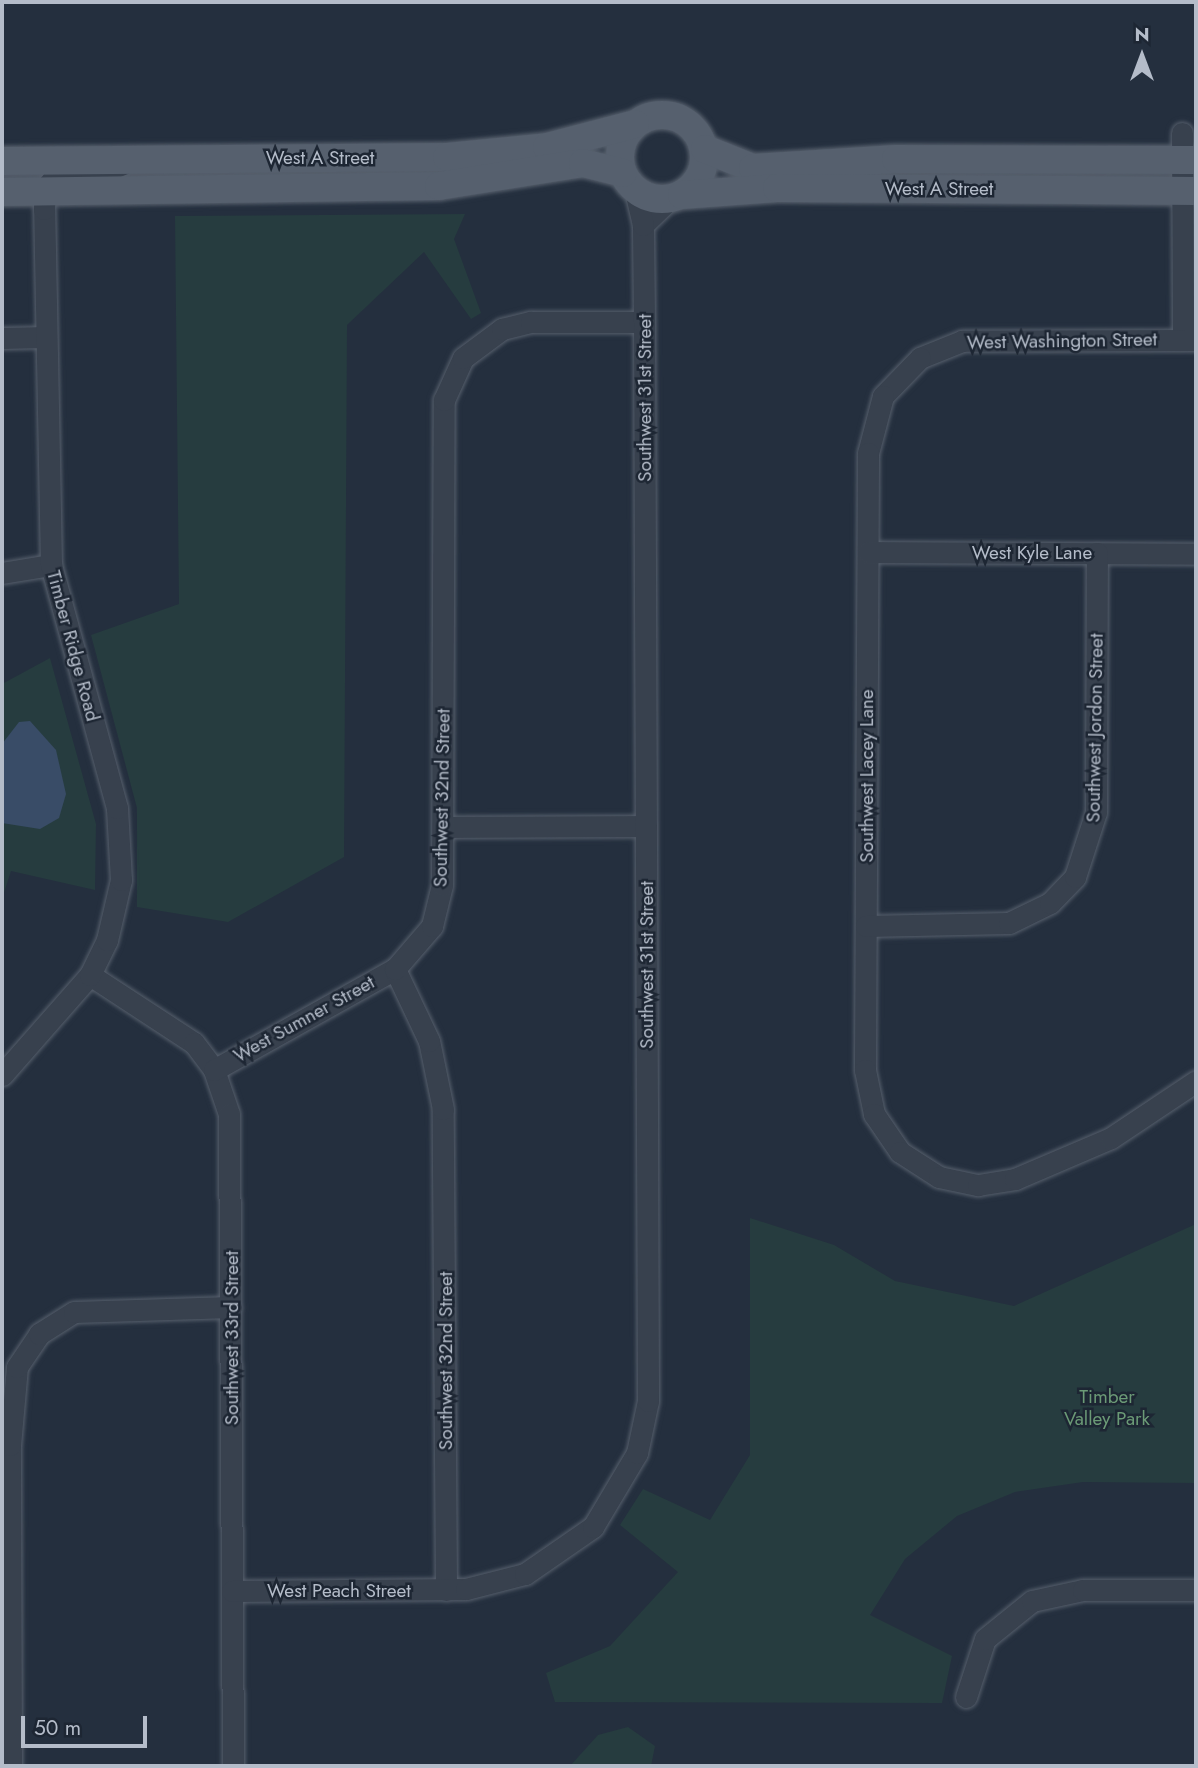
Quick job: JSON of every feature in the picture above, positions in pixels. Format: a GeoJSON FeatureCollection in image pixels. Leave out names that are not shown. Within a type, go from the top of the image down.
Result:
{"type":"FeatureCollection","features":[{"type":"Feature","properties":{"kind":"main road"},"geometry":{"type":"LineString","coordinates":[[648,116],[677,116],[699,135],[705,149],[701,176],[676,197],[629,181],[621,146],[635,124],[648,116]]}},
{"type":"Feature","properties":{"kind":"main road","name":"West A Street"},"geometry":{"type":"LineString","coordinates":[[2,161],[490,155],[635,124]]}},
{"type":"Feature","properties":{"kind":"main road","name":"West A Street"},"geometry":{"type":"LineString","coordinates":[[705,149],[753,168],[896,159],[1187,151]]}},
{"type":"Feature","properties":{"kind":"main road","name":"West A Street"},"geometry":{"type":"LineString","coordinates":[[2,192],[439,186],[583,163],[629,181]]}},
{"type":"Feature","properties":{"kind":"main road","name":"West A Street"},"geometry":{"type":"LineString","coordinates":[[676,197],[777,188],[1189,191]]}},
{"type":"Feature","properties":{"kind":"street"},"geometry":{"type":"LineString","coordinates":[[1187,151],[1190,340]]}},
{"type":"Feature","properties":{"kind":"street"},"geometry":{"type":"LineString","coordinates":[[44,192],[53,179],[91,177],[135,159]]}},
{"type":"Feature","properties":{"kind":"street","name":"Southwest 31st Street"},"geometry":{"type":"LineString","coordinates":[[446,1590],[524,1574],[570,1548],[609,1507],[643,1432],[645,322],[643,225],[629,181]]}},
{"type":"Feature","properties":{"kind":"street","name":"Timber Ridge Road"},"geometry":{"type":"LineString","coordinates":[[2,1075],[90,975],[115,917],[121,838],[51,565],[44,192]]}},
{"type":"Feature","properties":{"kind":"street"},"geometry":{"type":"LineString","coordinates":[[643,225],[676,197]]}},
{"type":"Feature","properties":{"kind":"street","name":"Southwest 32nd Street"},"geometry":{"type":"LineString","coordinates":[[446,1590],[443,1109],[429,1041],[395,969],[423,942],[440,906],[444,827],[444,400],[463,358],[492,334],[531,323],[645,322]]}},
{"type":"Feature","properties":{"kind":"street"},"geometry":{"type":"LineString","coordinates":[[2,338],[46,337]]}},
{"type":"Feature","properties":{"kind":"street","name":"West Washington Street"},"geometry":{"type":"LineString","coordinates":[[897,378],[920,358],[962,341],[1190,340]]}},
{"type":"Feature","properties":{"kind":"street","name":"Southwest Lacey Lane"},"geometry":{"type":"LineString","coordinates":[[897,378],[869,439],[867,1092],[885,1134],[916,1165],[956,1182],[1015,1179],[1139,1124],[1196,1081]]}},
{"type":"Feature","properties":{"kind":"street","name":"West Kyle Lane"},"geometry":{"type":"LineString","coordinates":[[868,552],[1196,554]]}},
{"type":"Feature","properties":{"kind":"street","name":"Southwest Jordon Street"},"geometry":{"type":"LineString","coordinates":[[866,926],[1009,923],[1062,893],[1087,856],[1096,812],[1097,553]]}},
{"type":"Feature","properties":{"kind":"street"},"geometry":{"type":"LineString","coordinates":[[2,573],[51,565]]}},
{"type":"Feature","properties":{"kind":"street"},"geometry":{"type":"LineString","coordinates":[[444,827],[646,827]]}},
{"type":"Feature","properties":{"kind":"street","name":"West Sumner Street"},"geometry":{"type":"LineString","coordinates":[[214,1070],[395,969]]}},
{"type":"Feature","properties":{"kind":"street","name":"Southwest 33rd Street"},"geometry":{"type":"LineString","coordinates":[[90,975],[178,1029],[214,1070],[229,1114],[233,1766]]}},
{"type":"Feature","properties":{"kind":"street"},"geometry":{"type":"LineString","coordinates":[[11,1766],[6,1502],[11,1387],[39,1334],[96,1308],[232,1307]]}},
{"type":"Feature","properties":{"kind":"street","name":"West Peach Street"},"geometry":{"type":"LineString","coordinates":[[232,1591],[446,1590]]}},
{"type":"Feature","properties":{"kind":"street"},"geometry":{"type":"LineString","coordinates":[[966,1697],[985,1639],[1032,1601],[1083,1590],[1196,1590]]}},
{"type":"Feature","properties":{"kind":"green space"},"geometry":{"type":"Polygon","coordinates":[[[465,214],[454,239],[481,313],[471,319],[424,252],[347,325],[344,857],[228,922],[137,907],[137,808],[91,635],[179,604],[175,216],[465,214]]]}},
{"type":"Feature","properties":{"kind":"green space"},"geometry":{"type":"Polygon","coordinates":[[[50,658],[96,824],[95,890],[11,871],[2,899],[2,684],[50,658]]]}},
{"type":"Feature","properties":{"kind":"green space","name":"Timber Valley Park"},"geometry":{"type":"Polygon","coordinates":[[[750,1218],[834,1245],[895,1281],[1014,1306],[1196,1224],[1196,1483],[1083,1482],[1015,1492],[957,1516],[905,1559],[870,1615],[952,1656],[942,1703],[555,1702],[546,1673],[610,1646],[678,1572],[620,1525],[643,1489],[710,1520],[750,1455],[750,1218]]]}},
{"type":"Feature","properties":{"kind":"green space"},"geometry":{"type":"Polygon","coordinates":[[[628,1727],[655,1746],[651,1766],[570,1766],[598,1735],[628,1727]]]}},
{"type":"Feature","properties":{"kind":"water"},"geometry":{"type":"Polygon","coordinates":[[[30,721],[56,750],[66,794],[59,818],[40,829],[2,823],[2,744],[19,722],[30,721]]]}}]}
